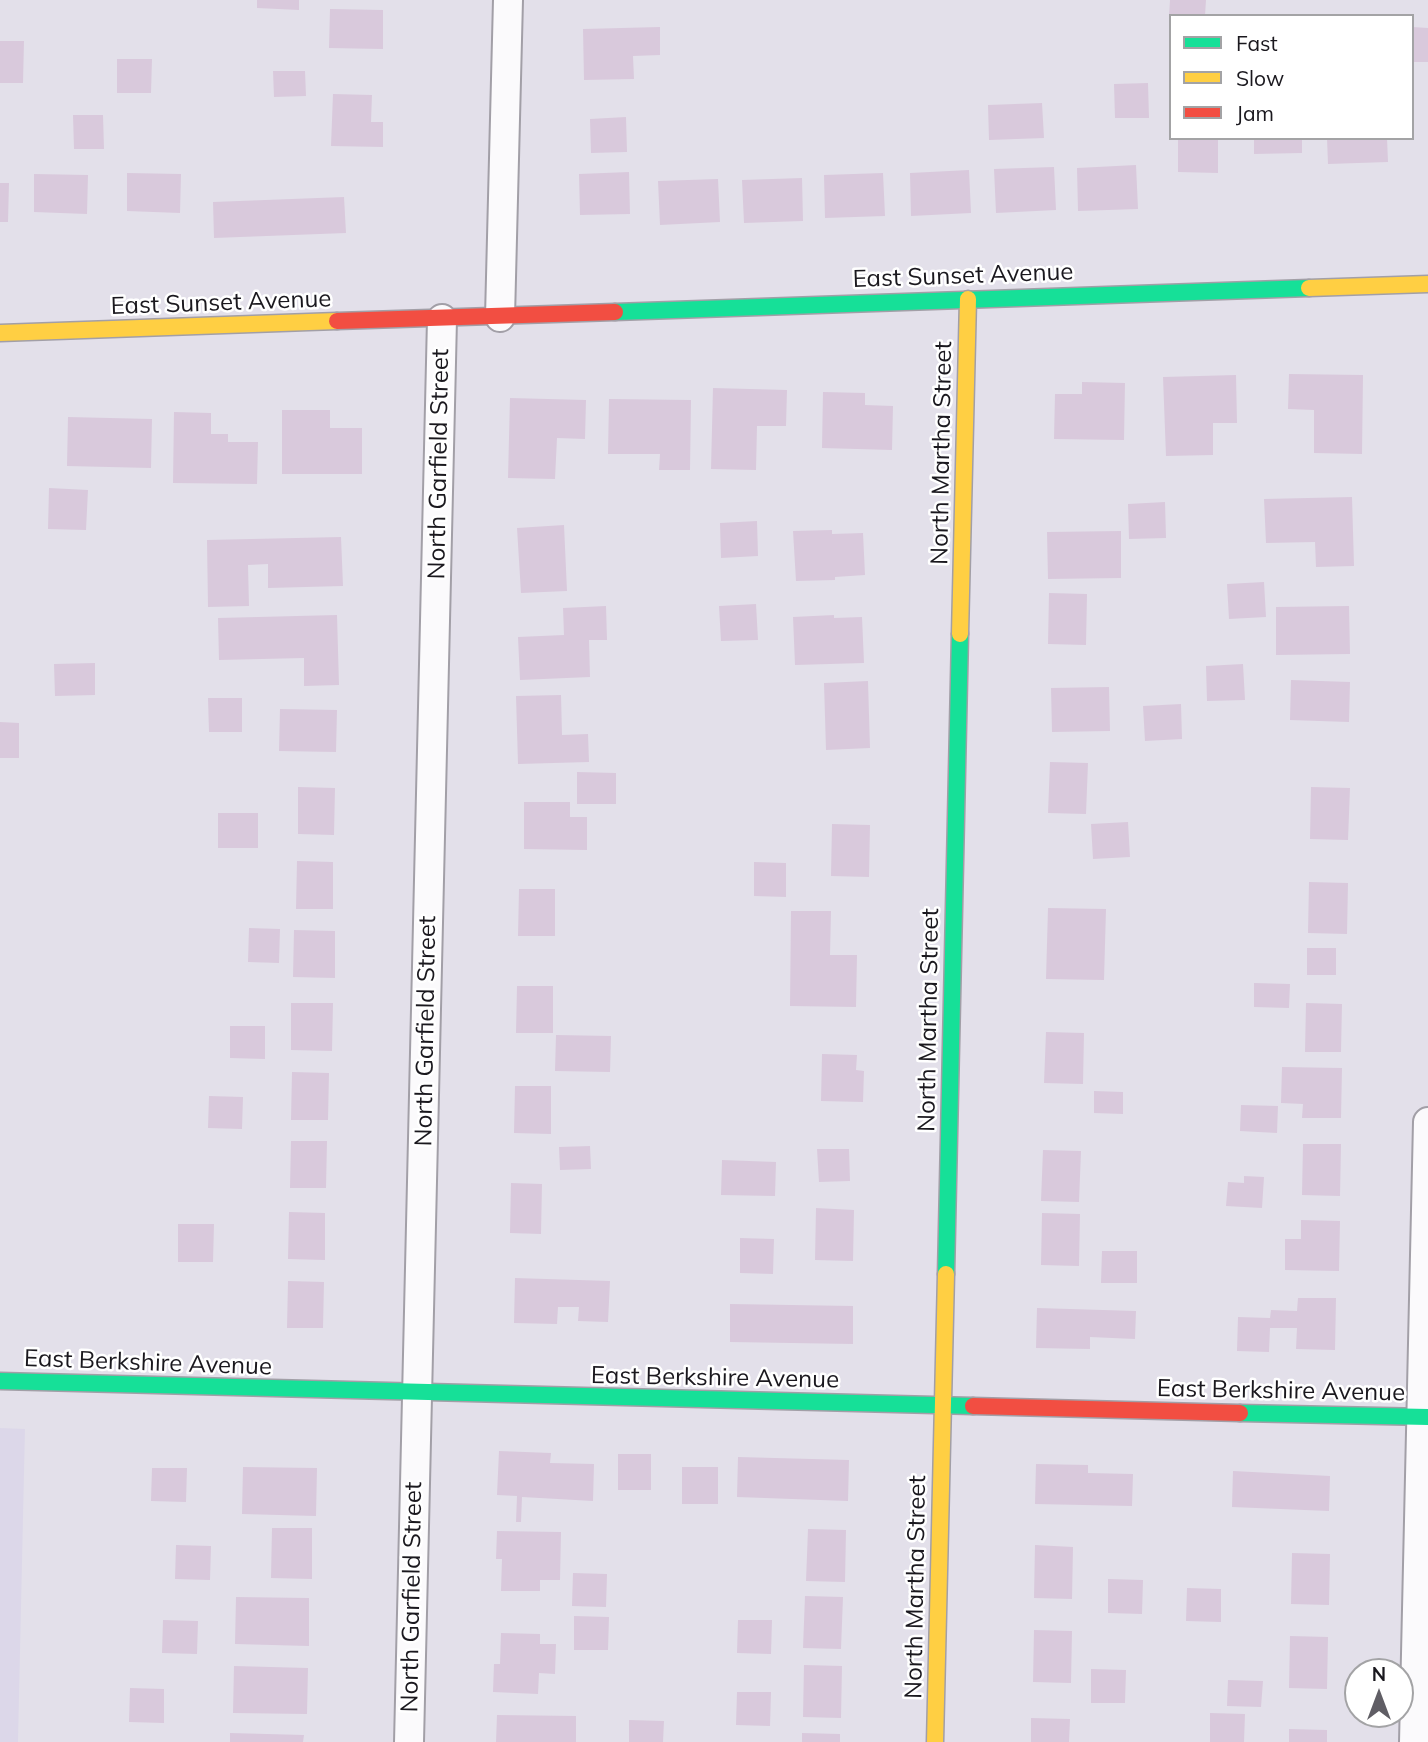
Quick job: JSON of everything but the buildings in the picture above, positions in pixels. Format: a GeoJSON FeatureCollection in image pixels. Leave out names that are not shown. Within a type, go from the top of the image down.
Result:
{"type":"FeatureCollection","features":[{"type":"Feature","properties":{"kind":"street"},"geometry":{"type":"LineString","coordinates":[[500,317],[508,0]]}},
{"type":"Feature","properties":{"kind":"street","name":"East Sunset Avenue"},"geometry":{"type":"LineString","coordinates":[[0,333],[1428,284]]}},
{"type":"Feature","properties":{"kind":"street","name":"North Martha Street"},"geometry":{"type":"LineString","coordinates":[[935,1742],[968,299]]}},
{"type":"Feature","properties":{"kind":"street","name":"North Garfield Street"},"geometry":{"type":"LineString","coordinates":[[409,1742],[442,319]]}},
{"type":"Feature","properties":{"kind":"street"},"geometry":{"type":"LineString","coordinates":[[1414,1742],[1424,1417],[1428,1122]]}},
{"type":"Feature","properties":{"kind":"street","name":"East Berkshire Avenue"},"geometry":{"type":"LineString","coordinates":[[0,1381],[1424,1417]]}},
{"type":"Feature","properties":{"kind":"shaded area"},"geometry":{"type":"Polygon","coordinates":[[[0,1428],[25,1429],[18,1742],[0,1742],[0,1428]]]}},
{"type":"Feature","properties":{"kind":"traffic: fast"},"geometry":{"type":"LineString","coordinates":[[615,312],[1309,288]]}},
{"type":"Feature","properties":{"kind":"traffic: fast"},"geometry":{"type":"LineString","coordinates":[[946,1274],[960,634]]}},
{"type":"Feature","properties":{"kind":"traffic: fast"},"geometry":{"type":"LineString","coordinates":[[0,1381],[973,1406]]}},
{"type":"Feature","properties":{"kind":"traffic: fast"},"geometry":{"type":"LineString","coordinates":[[1240,1413],[1428,1417]]}},
{"type":"Feature","properties":{"kind":"traffic: slow"},"geometry":{"type":"LineString","coordinates":[[1309,288],[1428,284]]}},
{"type":"Feature","properties":{"kind":"traffic: slow"},"geometry":{"type":"LineString","coordinates":[[960,634],[968,299]]}},
{"type":"Feature","properties":{"kind":"traffic: slow"},"geometry":{"type":"LineString","coordinates":[[0,333],[337,321]]}},
{"type":"Feature","properties":{"kind":"traffic: slow"},"geometry":{"type":"LineString","coordinates":[[935,1742],[946,1274]]}},
{"type":"Feature","properties":{"kind":"traffic: jam"},"geometry":{"type":"LineString","coordinates":[[337,321],[615,312]]}},
{"type":"Feature","properties":{"kind":"traffic: jam"},"geometry":{"type":"LineString","coordinates":[[973,1406],[1240,1413]]}}]}
